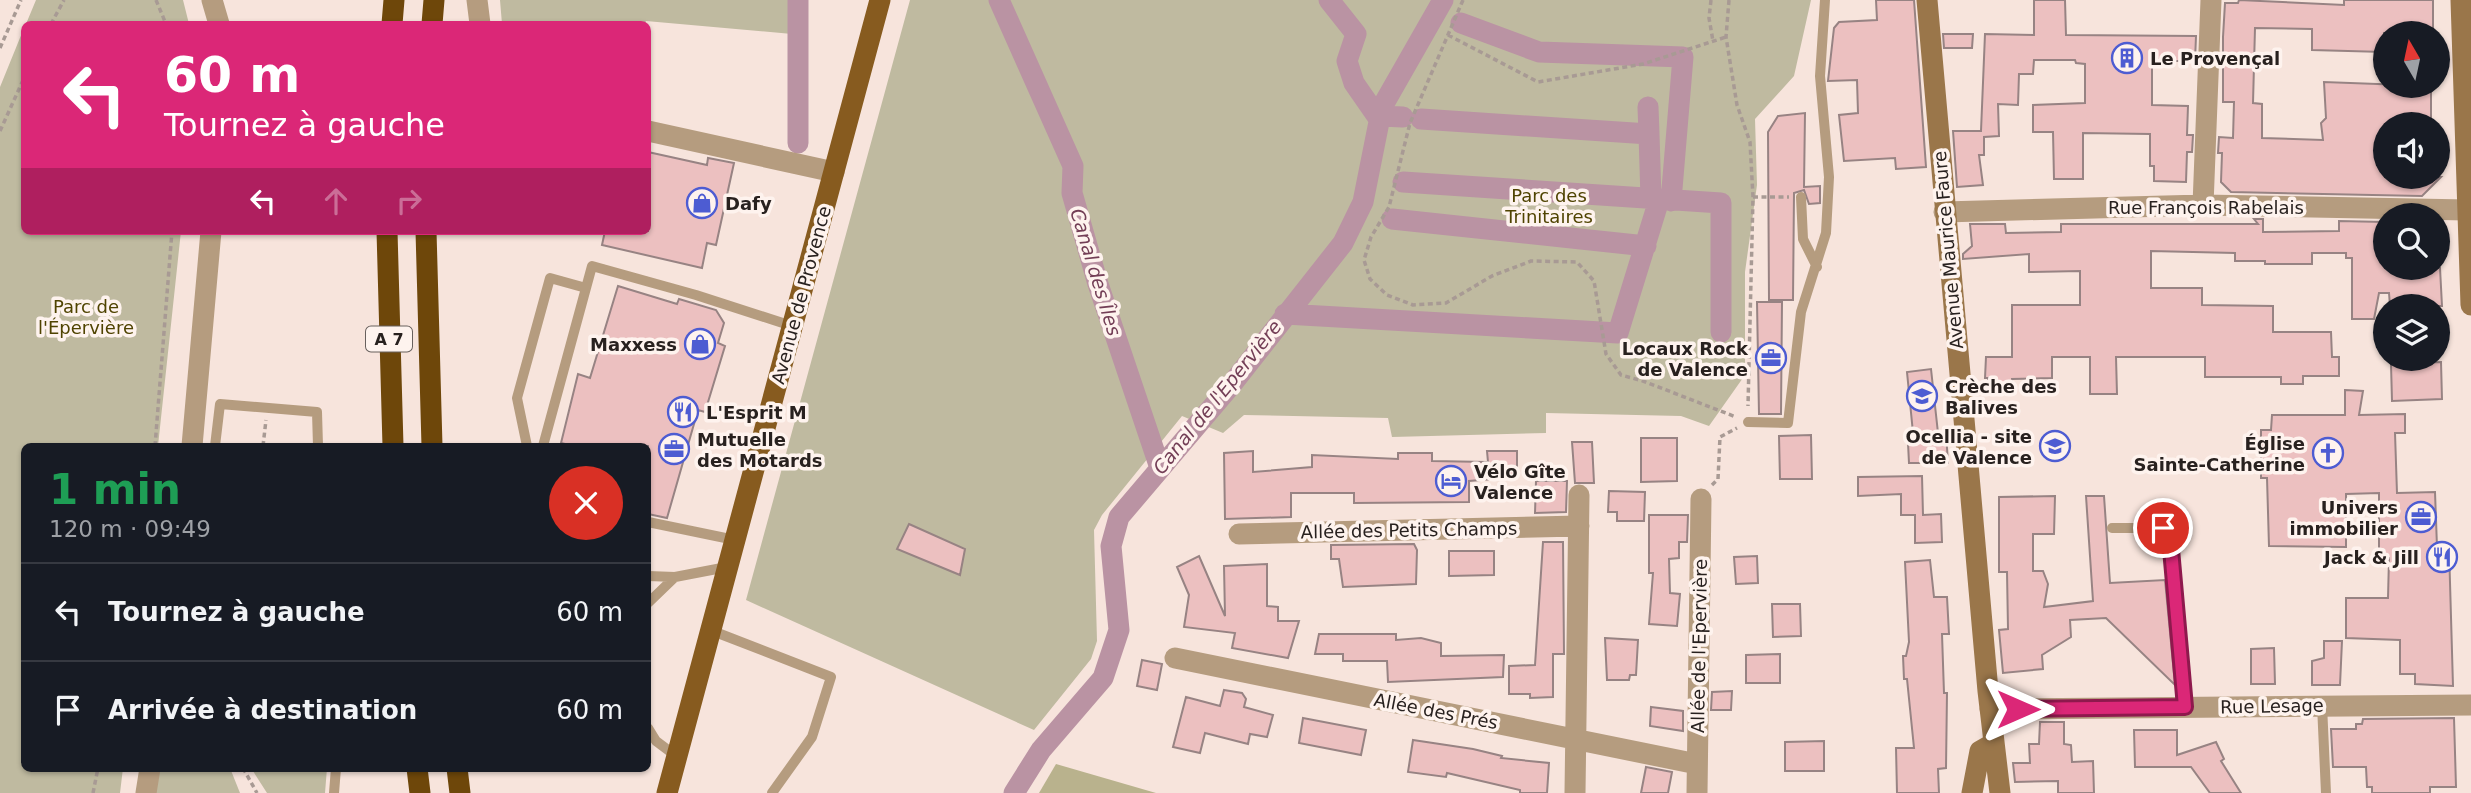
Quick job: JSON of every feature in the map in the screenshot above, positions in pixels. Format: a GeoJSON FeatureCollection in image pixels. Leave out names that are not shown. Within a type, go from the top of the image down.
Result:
{"type":"FeatureCollection","features":[{"type":"Feature","properties":{"kind":"highway"},"geometry":{"type":"LineString","coordinates":[[392,21],[394,0]]}},
{"type":"Feature","properties":{"kind":"highway"},"geometry":{"type":"LineString","coordinates":[[432,21],[434,0]]}},
{"type":"Feature","properties":{"kind":"highway","name":"A 7"},"geometry":{"type":"LineString","coordinates":[[387,235],[393,443]]}},
{"type":"Feature","properties":{"kind":"highway","name":"A 7"},"geometry":{"type":"LineString","coordinates":[[426,235],[432,443]]}},
{"type":"Feature","properties":{"kind":"highway"},"geometry":{"type":"LineString","coordinates":[[417,772],[420,793]]}},
{"type":"Feature","properties":{"kind":"highway"},"geometry":{"type":"LineString","coordinates":[[457,772],[460,793]]}},
{"type":"Feature","properties":{"kind":"main road","name":"Avenue de Provence"},"geometry":{"type":"LineString","coordinates":[[667,793],[880,0]]}},
{"type":"Feature","properties":{"kind":"street"},"geometry":{"type":"LineString","coordinates":[[212,0],[218,21]]}},
{"type":"Feature","properties":{"kind":"street"},"geometry":{"type":"LineString","coordinates":[[477,0],[480,21]]}},
{"type":"Feature","properties":{"kind":"street","name":"Avenue Maurice Faure"},"geometry":{"type":"LineString","coordinates":[[1927,0],[1944,212],[2000,793]]}},
{"type":"Feature","properties":{"kind":"street"},"geometry":{"type":"LineString","coordinates":[[2203,205],[2211,0]]}},
{"type":"Feature","properties":{"kind":"street"},"geometry":{"type":"LineString","coordinates":[[2461,0],[2471,305]]}},
{"type":"Feature","properties":{"kind":"street"},"geometry":{"type":"LineString","coordinates":[[651,132],[834,172]]}},
{"type":"Feature","properties":{"kind":"street","name":"Rue François Rabelais"},"geometry":{"type":"LineString","coordinates":[[1944,212],[2203,205],[2467,209]]}},
{"type":"Feature","properties":{"kind":"street"},"geometry":{"type":"LineString","coordinates":[[192,443],[211,235]]}},
{"type":"Feature","properties":{"kind":"street"},"geometry":{"type":"LineString","coordinates":[[1574,793],[1578,740],[1579,495]]}},
{"type":"Feature","properties":{"kind":"street","name":"Allée de l'Epervière"},"geometry":{"type":"LineString","coordinates":[[1697,793],[1700,499]]}},
{"type":"Feature","properties":{"kind":"street","name":"Allée des Petits Champs"},"geometry":{"type":"LineString","coordinates":[[1238,534],[1579,526]]}},
{"type":"Feature","properties":{"kind":"street","name":"Allée des Prés"},"geometry":{"type":"LineString","coordinates":[[1175,658],[1697,764]]}},
{"type":"Feature","properties":{"kind":"street","name":"Rue Lesage"},"geometry":{"type":"LineString","coordinates":[[1990,709],[2471,705]]}},
{"type":"Feature","properties":{"kind":"street"},"geometry":{"type":"LineString","coordinates":[[1972,793],[1980,751],[1994,743]]}},
{"type":"Feature","properties":{"kind":"street"},"geometry":{"type":"LineString","coordinates":[[146,793],[149,772]]}},
{"type":"Feature","properties":{"kind":"lane"},"geometry":{"type":"LineString","coordinates":[[1748,422],[1788,423],[1801,312],[1826,233],[1829,177],[1820,76],[1825,0]]}},
{"type":"Feature","properties":{"kind":"lane"},"geometry":{"type":"LineString","coordinates":[[1801,198],[1803,239],[1817,267]]}},
{"type":"Feature","properties":{"kind":"lane"},"geometry":{"type":"LineString","coordinates":[[544,443],[592,266],[696,295],[792,326]]}},
{"type":"Feature","properties":{"kind":"lane"},"geometry":{"type":"LineString","coordinates":[[526,443],[517,398],[550,278],[586,288]]}},
{"type":"Feature","properties":{"kind":"lane"},"geometry":{"type":"LineString","coordinates":[[215,443],[220,404],[317,412],[318,443]]}},
{"type":"Feature","properties":{"kind":"lane"},"geometry":{"type":"LineString","coordinates":[[651,523],[735,540]]}},
{"type":"Feature","properties":{"kind":"lane"},"geometry":{"type":"LineString","coordinates":[[2112,528],[2163,528],[2168,531],[2185,707]]}},
{"type":"Feature","properties":{"kind":"lane"},"geometry":{"type":"LineString","coordinates":[[651,576],[675,577],[727,567]]}},
{"type":"Feature","properties":{"kind":"lane"},"geometry":{"type":"LineString","coordinates":[[651,598],[675,577]]}},
{"type":"Feature","properties":{"kind":"lane"},"geometry":{"type":"LineString","coordinates":[[710,630],[831,677],[812,737],[772,793]]}},
{"type":"Feature","properties":{"kind":"lane"},"geometry":{"type":"LineString","coordinates":[[2322,705],[2326,793]]}},
{"type":"Feature","properties":{"kind":"lane"},"geometry":{"type":"LineString","coordinates":[[651,733],[656,741],[676,756]]}},
{"type":"Feature","properties":{"kind":"lane"},"geometry":{"type":"LineString","coordinates":[[334,793],[335,772]]}},
{"type":"Feature","properties":{"kind":"path"},"geometry":{"type":"LineString","coordinates":[[0,48],[21,0]]}},
{"type":"Feature","properties":{"kind":"path"},"geometry":{"type":"LineString","coordinates":[[53,21],[64,0]]}},
{"type":"Feature","properties":{"kind":"path"},"geometry":{"type":"LineString","coordinates":[[156,0],[165,21]]}},
{"type":"Feature","properties":{"kind":"path"},"geometry":{"type":"LineString","coordinates":[[1463,0],[1402,148],[1389,207],[1371,237],[1364,260],[1370,279],[1387,295],[1413,305],[1446,303],[1492,275],[1531,261],[1577,262],[1594,281],[1606,354],[1620,375],[1643,381],[1748,422]]}},
{"type":"Feature","properties":{"kind":"path"},"geometry":{"type":"LineString","coordinates":[[1711,0],[1709,18],[1713,41]]}},
{"type":"Feature","properties":{"kind":"path"},"geometry":{"type":"LineString","coordinates":[[1729,0],[1726,37],[1737,105],[1750,142],[1753,197],[1748,422]]}},
{"type":"Feature","properties":{"kind":"path"},"geometry":{"type":"LineString","coordinates":[[1448,35],[1538,82],[1643,64],[1726,37]]}},
{"type":"Feature","properties":{"kind":"path"},"geometry":{"type":"LineString","coordinates":[[0,131],[21,85]]}},
{"type":"Feature","properties":{"kind":"path"},"geometry":{"type":"LineString","coordinates":[[1753,197],[1801,198]]}},
{"type":"Feature","properties":{"kind":"path"},"geometry":{"type":"LineString","coordinates":[[155,443],[172,235]]}},
{"type":"Feature","properties":{"kind":"path"},"geometry":{"type":"LineString","coordinates":[[263,443],[267,408]]}},
{"type":"Feature","properties":{"kind":"path"},"geometry":{"type":"LineString","coordinates":[[1700,499],[1718,479],[1720,437],[1748,422]]}},
{"type":"Feature","properties":{"kind":"path"},"geometry":{"type":"LineString","coordinates":[[93,793],[97,772]]}},
{"type":"Feature","properties":{"kind":"path"},"geometry":{"type":"LineString","coordinates":[[245,772],[257,793]]}},
{"type":"Feature","properties":{"kind":"green space"},"geometry":{"type":"Polygon","coordinates":[[[36,0],[183,0],[188,21],[27,21],[36,0]]]}},
{"type":"Feature","properties":{"kind":"green space"},"geometry":{"type":"Polygon","coordinates":[[[500,0],[794,0],[792,34],[651,21],[502,21],[500,0]]]}},
{"type":"Feature","properties":{"kind":"green space","name":"Parc des Trinitaires"},"geometry":{"type":"Polygon","coordinates":[[[910,0],[1811,0],[1794,76],[1755,119],[1757,185],[1745,272],[1745,375],[1709,426],[1681,416],[1546,413],[1546,433],[1392,437],[1388,418],[1244,415],[1223,433],[1182,416],[1102,515],[1094,530],[1097,641],[1091,659],[1034,730],[746,600],[910,0]]]}},
{"type":"Feature","properties":{"kind":"green space","name":"Parc de l'Épervière"},"geometry":{"type":"Polygon","coordinates":[[[21,35],[21,235],[181,235],[158,443],[21,443],[21,772],[123,772],[120,793],[0,793],[0,87],[21,35]]]}},
{"type":"Feature","properties":{"kind":"green space"},"geometry":{"type":"Polygon","coordinates":[[[155,772],[232,772],[240,793],[152,793],[155,772]]]}},
{"type":"Feature","properties":{"kind":"green space"},"geometry":{"type":"Polygon","coordinates":[[[254,772],[327,772],[325,793],[267,793],[254,772]]]}},
{"type":"Feature","properties":{"kind":"shaded area"},"geometry":{"type":"Polygon","coordinates":[[[1056,764],[1156,793],[1039,793],[1056,764]]]}},
{"type":"Feature","properties":{"kind":"building"},"geometry":{"type":"Polygon","coordinates":[[[1876,0],[1914,0],[1926,167],[1896,169],[1895,158],[1844,161],[1839,115],[1858,113],[1857,80],[1828,81],[1834,28],[1839,22],[1877,20],[1876,0]]]}},
{"type":"Feature","properties":{"kind":"building"},"geometry":{"type":"Polygon","coordinates":[[[2034,0],[2065,0],[2066,35],[2196,36],[2195,61],[2152,61],[2152,105],[2188,106],[2187,135],[2193,135],[2192,152],[2187,152],[2186,182],[2154,181],[2154,166],[2150,166],[2150,134],[2083,133],[2083,179],[2054,179],[2053,132],[2033,132],[2033,105],[2085,103],[2085,64],[2076,63],[2075,60],[2034,60],[2033,74],[2019,74],[2018,105],[1998,104],[1999,136],[1984,137],[1984,155],[1979,155],[1983,185],[1957,187],[1953,131],[1981,131],[1985,34],[2034,35],[2034,0]]]}},
{"type":"Feature","properties":{"kind":"building"},"geometry":{"type":"Polygon","coordinates":[[[2239,0],[2344,5],[2344,0],[2433,0],[2433,21],[2373,21],[2373,52],[2312,50],[2312,29],[2255,28],[2253,103],[2262,104],[2262,138],[2323,140],[2321,123],[2326,118],[2324,82],[2373,84],[2373,98],[2431,98],[2431,112],[2373,112],[2373,189],[2429,189],[2422,196],[2231,192],[2221,182],[2222,153],[2218,153],[2219,137],[2233,138],[2234,102],[2223,102],[2225,3],[2238,3],[2239,0]]]}},
{"type":"Feature","properties":{"kind":"building"},"geometry":{"type":"Polygon","coordinates":[[[1943,34],[1973,34],[1972,48],[1944,48],[1943,34]]]}},
{"type":"Feature","properties":{"kind":"building"},"geometry":{"type":"Polygon","coordinates":[[[1805,113],[1804,187],[1820,186],[1820,203],[1809,204],[1804,190],[1794,193],[1793,300],[1769,300],[1768,132],[1778,116],[1805,113]]]}},
{"type":"Feature","properties":{"kind":"building"},"geometry":{"type":"Polygon","coordinates":[[[651,153],[707,165],[708,158],[734,163],[716,245],[707,243],[702,268],[602,245],[604,235],[651,235],[651,153]]]}},
{"type":"Feature","properties":{"kind":"building"},"geometry":{"type":"Polygon","coordinates":[[[2254,219],[2263,219],[2263,232],[2339,231],[2339,221],[2373,222],[2373,280],[2441,280],[2441,294],[2373,294],[2373,319],[2352,319],[2352,258],[2346,258],[2346,253],[2312,253],[2312,264],[2265,264],[2265,261],[2235,261],[2235,253],[2151,251],[2151,288],[2202,288],[2202,305],[2273,306],[2273,332],[2331,332],[2332,357],[2339,357],[2339,376],[2303,376],[2303,384],[2281,384],[2281,377],[2205,377],[2205,357],[2116,357],[2117,394],[2090,394],[2090,357],[2052,357],[2052,378],[2012,379],[2012,388],[1988,388],[1988,378],[1985,378],[1986,357],[2012,357],[2012,305],[2080,305],[2080,271],[2029,272],[2029,254],[1963,259],[1963,254],[1972,246],[1970,224],[2005,224],[2006,233],[2061,232],[2061,224],[2258,224],[2254,219]]]}},
{"type":"Feature","properties":{"kind":"building"},"geometry":{"type":"Polygon","coordinates":[[[618,286],[677,304],[679,299],[716,310],[724,323],[718,343],[725,346],[705,412],[698,410],[667,518],[651,515],[651,443],[561,443],[578,374],[590,378],[618,286]]]}},
{"type":"Feature","properties":{"kind":"building"},"geometry":{"type":"Polygon","coordinates":[[[1757,302],[1782,302],[1781,414],[1759,414],[1757,302]]]}},
{"type":"Feature","properties":{"kind":"building"},"geometry":{"type":"Polygon","coordinates":[[[1931,369],[1938,433],[1946,433],[1948,463],[1909,463],[1908,443],[1914,443],[1907,372],[1931,369]]]}},
{"type":"Feature","properties":{"kind":"building"},"geometry":{"type":"Polygon","coordinates":[[[2391,371],[2441,371],[2442,399],[2392,401],[2391,371]]]}},
{"type":"Feature","properties":{"kind":"building"},"geometry":{"type":"Polygon","coordinates":[[[2345,390],[2363,391],[2359,415],[2405,414],[2405,433],[2395,433],[2397,493],[2435,492],[2437,547],[2449,548],[2453,686],[2415,684],[2415,674],[2400,674],[2400,640],[2346,638],[2346,598],[2388,598],[2389,558],[2379,558],[2379,493],[2346,494],[2346,547],[2269,546],[2267,478],[2261,478],[2261,430],[2271,430],[2272,415],[2345,415],[2345,390]]]}},
{"type":"Feature","properties":{"kind":"building"},"geometry":{"type":"Polygon","coordinates":[[[1811,435],[1812,479],[1780,479],[1779,436],[1811,435]]]}},
{"type":"Feature","properties":{"kind":"building"},"geometry":{"type":"Polygon","coordinates":[[[1641,438],[1677,438],[1677,481],[1641,482],[1641,438]]]}},
{"type":"Feature","properties":{"kind":"building"},"geometry":{"type":"Polygon","coordinates":[[[1572,442],[1592,442],[1594,483],[1575,483],[1572,442]]]}},
{"type":"Feature","properties":{"kind":"building"},"geometry":{"type":"Polygon","coordinates":[[[1253,451],[1253,472],[1312,467],[1312,455],[1398,459],[1398,453],[1432,453],[1432,461],[1488,462],[1487,451],[1517,451],[1517,477],[1469,481],[1469,502],[1354,503],[1354,493],[1291,493],[1291,517],[1225,519],[1224,453],[1253,451]]]}},
{"type":"Feature","properties":{"kind":"building"},"geometry":{"type":"Polygon","coordinates":[[[1922,476],[1923,515],[1941,514],[1942,542],[1915,543],[1915,515],[1901,515],[1901,494],[1858,496],[1858,477],[1922,476]]]}},
{"type":"Feature","properties":{"kind":"building"},"geometry":{"type":"Polygon","coordinates":[[[1536,481],[1567,481],[1566,512],[1535,513],[1536,481]]]}},
{"type":"Feature","properties":{"kind":"building"},"geometry":{"type":"Polygon","coordinates":[[[1609,491],[1645,492],[1644,521],[1617,521],[1617,512],[1608,512],[1609,491]]]}},
{"type":"Feature","properties":{"kind":"building"},"geometry":{"type":"Polygon","coordinates":[[[2055,496],[2054,534],[2033,534],[2033,571],[2043,571],[2048,584],[2044,607],[2093,601],[2086,496],[2104,496],[2110,583],[2165,580],[2175,685],[2106,618],[2070,620],[2071,637],[2042,655],[2043,669],[2003,673],[1999,630],[2008,629],[2007,572],[1999,572],[1999,497],[2055,496]]]}},
{"type":"Feature","properties":{"kind":"building"},"geometry":{"type":"Polygon","coordinates":[[[1649,515],[1688,515],[1687,542],[1679,542],[1679,558],[1669,559],[1670,593],[1680,594],[1677,626],[1649,624],[1653,573],[1649,573],[1649,515]]]}},
{"type":"Feature","properties":{"kind":"building"},"geometry":{"type":"Polygon","coordinates":[[[909,524],[965,549],[960,575],[897,549],[909,524]]]}},
{"type":"Feature","properties":{"kind":"building"},"geometry":{"type":"Polygon","coordinates":[[[1543,542],[1563,542],[1564,654],[1553,654],[1553,697],[1530,698],[1530,694],[1509,694],[1509,666],[1535,665],[1543,542]]]}},
{"type":"Feature","properties":{"kind":"building"},"geometry":{"type":"Polygon","coordinates":[[[1414,544],[1417,550],[1416,584],[1343,587],[1339,559],[1331,559],[1331,545],[1414,544]]]}},
{"type":"Feature","properties":{"kind":"building"},"geometry":{"type":"Polygon","coordinates":[[[1449,551],[1494,551],[1494,575],[1449,576],[1449,551]]]}},
{"type":"Feature","properties":{"kind":"building"},"geometry":{"type":"Polygon","coordinates":[[[1199,556],[1225,616],[1224,566],[1267,564],[1267,606],[1278,607],[1278,621],[1299,621],[1288,658],[1232,648],[1235,633],[1184,627],[1189,595],[1177,567],[1199,556]]]}},
{"type":"Feature","properties":{"kind":"building"},"geometry":{"type":"Polygon","coordinates":[[[1757,556],[1758,583],[1736,584],[1734,557],[1757,556]]]}},
{"type":"Feature","properties":{"kind":"building"},"geometry":{"type":"Polygon","coordinates":[[[1930,560],[1934,597],[1947,597],[1949,634],[1942,634],[1944,693],[1947,693],[1946,768],[1938,769],[1939,793],[1897,793],[1896,748],[1914,748],[1907,679],[1904,679],[1903,656],[1906,656],[1909,642],[1905,562],[1930,560]]]}},
{"type":"Feature","properties":{"kind":"building"},"geometry":{"type":"Polygon","coordinates":[[[1772,604],[1800,604],[1801,636],[1773,637],[1772,604]]]}},
{"type":"Feature","properties":{"kind":"building"},"geometry":{"type":"Polygon","coordinates":[[[1319,634],[1396,634],[1396,640],[1421,638],[1441,643],[1441,656],[1504,655],[1503,677],[1388,682],[1387,661],[1343,661],[1343,654],[1315,654],[1319,634]]]}},
{"type":"Feature","properties":{"kind":"building"},"geometry":{"type":"Polygon","coordinates":[[[1605,638],[1638,640],[1636,675],[1630,675],[1629,680],[1607,680],[1605,638]]]}},
{"type":"Feature","properties":{"kind":"building"},"geometry":{"type":"Polygon","coordinates":[[[2324,641],[2342,641],[2340,685],[2312,685],[2312,661],[2324,658],[2324,641]]]}},
{"type":"Feature","properties":{"kind":"building"},"geometry":{"type":"Polygon","coordinates":[[[2274,648],[2275,684],[2251,684],[2251,649],[2274,648]]]}},
{"type":"Feature","properties":{"kind":"building"},"geometry":{"type":"Polygon","coordinates":[[[1780,654],[1780,683],[1746,683],[1746,655],[1780,654]]]}},
{"type":"Feature","properties":{"kind":"building"},"geometry":{"type":"Polygon","coordinates":[[[1142,660],[1162,664],[1157,690],[1137,686],[1142,660]]]}},
{"type":"Feature","properties":{"kind":"building"},"geometry":{"type":"Polygon","coordinates":[[[1224,690],[1242,693],[1246,699],[1244,707],[1273,715],[1267,737],[1250,734],[1248,744],[1205,733],[1200,753],[1173,747],[1186,697],[1220,706],[1224,690]]]}},
{"type":"Feature","properties":{"kind":"building"},"geometry":{"type":"Polygon","coordinates":[[[1732,691],[1731,710],[1711,710],[1712,692],[1732,691]]]}},
{"type":"Feature","properties":{"kind":"building"},"geometry":{"type":"Polygon","coordinates":[[[1651,707],[1683,711],[1683,731],[1650,726],[1651,707]]]}},
{"type":"Feature","properties":{"kind":"building"},"geometry":{"type":"Polygon","coordinates":[[[1303,718],[1366,730],[1361,755],[1299,743],[1303,718]]]}},
{"type":"Feature","properties":{"kind":"building"},"geometry":{"type":"Polygon","coordinates":[[[2454,718],[2456,787],[2430,787],[2430,793],[2372,793],[2372,787],[2367,787],[2366,767],[2333,767],[2331,729],[2356,729],[2356,724],[2362,724],[2363,719],[2454,718]]]}},
{"type":"Feature","properties":{"kind":"building"},"geometry":{"type":"Polygon","coordinates":[[[2040,722],[2064,722],[2064,744],[2071,745],[2072,762],[2093,761],[2094,793],[2058,793],[2058,781],[2015,782],[2013,763],[2030,763],[2029,744],[2039,744],[2040,722]]]}},
{"type":"Feature","properties":{"kind":"building"},"geometry":{"type":"Polygon","coordinates":[[[2134,730],[2177,730],[2177,755],[2216,742],[2224,759],[2221,761],[2241,793],[2210,793],[2191,767],[2135,767],[2134,730]]]}},
{"type":"Feature","properties":{"kind":"building"},"geometry":{"type":"Polygon","coordinates":[[[1413,740],[1473,749],[1502,756],[1501,758],[1549,763],[1547,793],[1520,793],[1520,790],[1447,773],[1446,777],[1408,772],[1413,740]]]}},
{"type":"Feature","properties":{"kind":"building"},"geometry":{"type":"Polygon","coordinates":[[[1824,741],[1824,771],[1785,771],[1785,742],[1824,741]]]}},
{"type":"Feature","properties":{"kind":"building"},"geometry":{"type":"Polygon","coordinates":[[[1646,767],[1672,772],[1668,793],[1641,793],[1646,767]]]}},
{"type":"Feature","properties":{"kind":"waterway"},"geometry":{"type":"LineString","coordinates":[[798,0],[798,143]]}},
{"type":"Feature","properties":{"kind":"waterway","name":"Canal des Îles"},"geometry":{"type":"LineString","coordinates":[[999,0],[1073,166],[1072,193],[1098,284],[1160,468]]}},
{"type":"Feature","properties":{"kind":"waterway","name":"Canal des Îles"},"geometry":{"type":"LineString","coordinates":[[1329,0],[1356,34],[1347,61],[1354,83],[1379,119]]}},
{"type":"Feature","properties":{"kind":"waterway","name":"Canal de l'Epervière"},"geometry":{"type":"LineString","coordinates":[[1014,793],[1041,750],[1103,678],[1119,630],[1111,546],[1119,517],[1232,384],[1343,243],[1363,202],[1382,107],[1443,0]]}},
{"type":"Feature","properties":{"kind":"waterway"},"geometry":{"type":"LineString","coordinates":[[1461,23],[1539,52],[1683,57],[1671,201]]}},
{"type":"Feature","properties":{"kind":"waterway"},"geometry":{"type":"LineString","coordinates":[[1648,107],[1649,134]]}},
{"type":"Feature","properties":{"kind":"waterway"},"geometry":{"type":"LineString","coordinates":[[1380,116],[1403,117]]}},
{"type":"Feature","properties":{"kind":"waterway"},"geometry":{"type":"LineString","coordinates":[[1421,119],[1649,134],[1651,199]]}},
{"type":"Feature","properties":{"kind":"waterway"},"geometry":{"type":"LineString","coordinates":[[1403,182],[1721,203],[1721,332]]}},
{"type":"Feature","properties":{"kind":"waterway"},"geometry":{"type":"LineString","coordinates":[[1285,314],[1618,333],[1659,200]]}},
{"type":"Feature","properties":{"kind":"waterway"},"geometry":{"type":"LineString","coordinates":[[1392,219],[1646,246]]}},
{"type":"Feature","properties":{"kind":"place","name":"Le Provençal"},"geometry":{"type":"Point","coordinates":[2127,58]}},
{"type":"Feature","properties":{"kind":"place","name":"Dafy"},"geometry":{"type":"Point","coordinates":[702,203]}},
{"type":"Feature","properties":{"kind":"place","name":"Maxxess"},"geometry":{"type":"Point","coordinates":[700,344]}},
{"type":"Feature","properties":{"kind":"place","name":"Locaux Rock de Valence"},"geometry":{"type":"Point","coordinates":[1771,358]}},
{"type":"Feature","properties":{"kind":"place","name":"Crèche des Balives"},"geometry":{"type":"Point","coordinates":[1922,396]}},
{"type":"Feature","properties":{"kind":"place","name":"L'Esprit M"},"geometry":{"type":"Point","coordinates":[683,412]}},
{"type":"Feature","properties":{"kind":"place","name":"Ocellia - site de Valence"},"geometry":{"type":"Point","coordinates":[2055,446]}},
{"type":"Feature","properties":{"kind":"place","name":"Mutuelle des Motards"},"geometry":{"type":"Point","coordinates":[674,449]}},
{"type":"Feature","properties":{"kind":"place","name":"Église Sainte-Catherine"},"geometry":{"type":"Point","coordinates":[2328,453]}},
{"type":"Feature","properties":{"kind":"place","name":"Vélo Gîte Valence"},"geometry":{"type":"Point","coordinates":[1451,481]}},
{"type":"Feature","properties":{"kind":"place","name":"Univers immobilier"},"geometry":{"type":"Point","coordinates":[2421,517]}},
{"type":"Feature","properties":{"kind":"place","name":"Jack & Jill"},"geometry":{"type":"Point","coordinates":[2442,557]}},
{"type":"Feature","properties":{"kind":"route"},"geometry":{"type":"LineString","coordinates":[[2018,709],[2185,707],[2170,538],[2168,531],[2163,528]]}}]}
